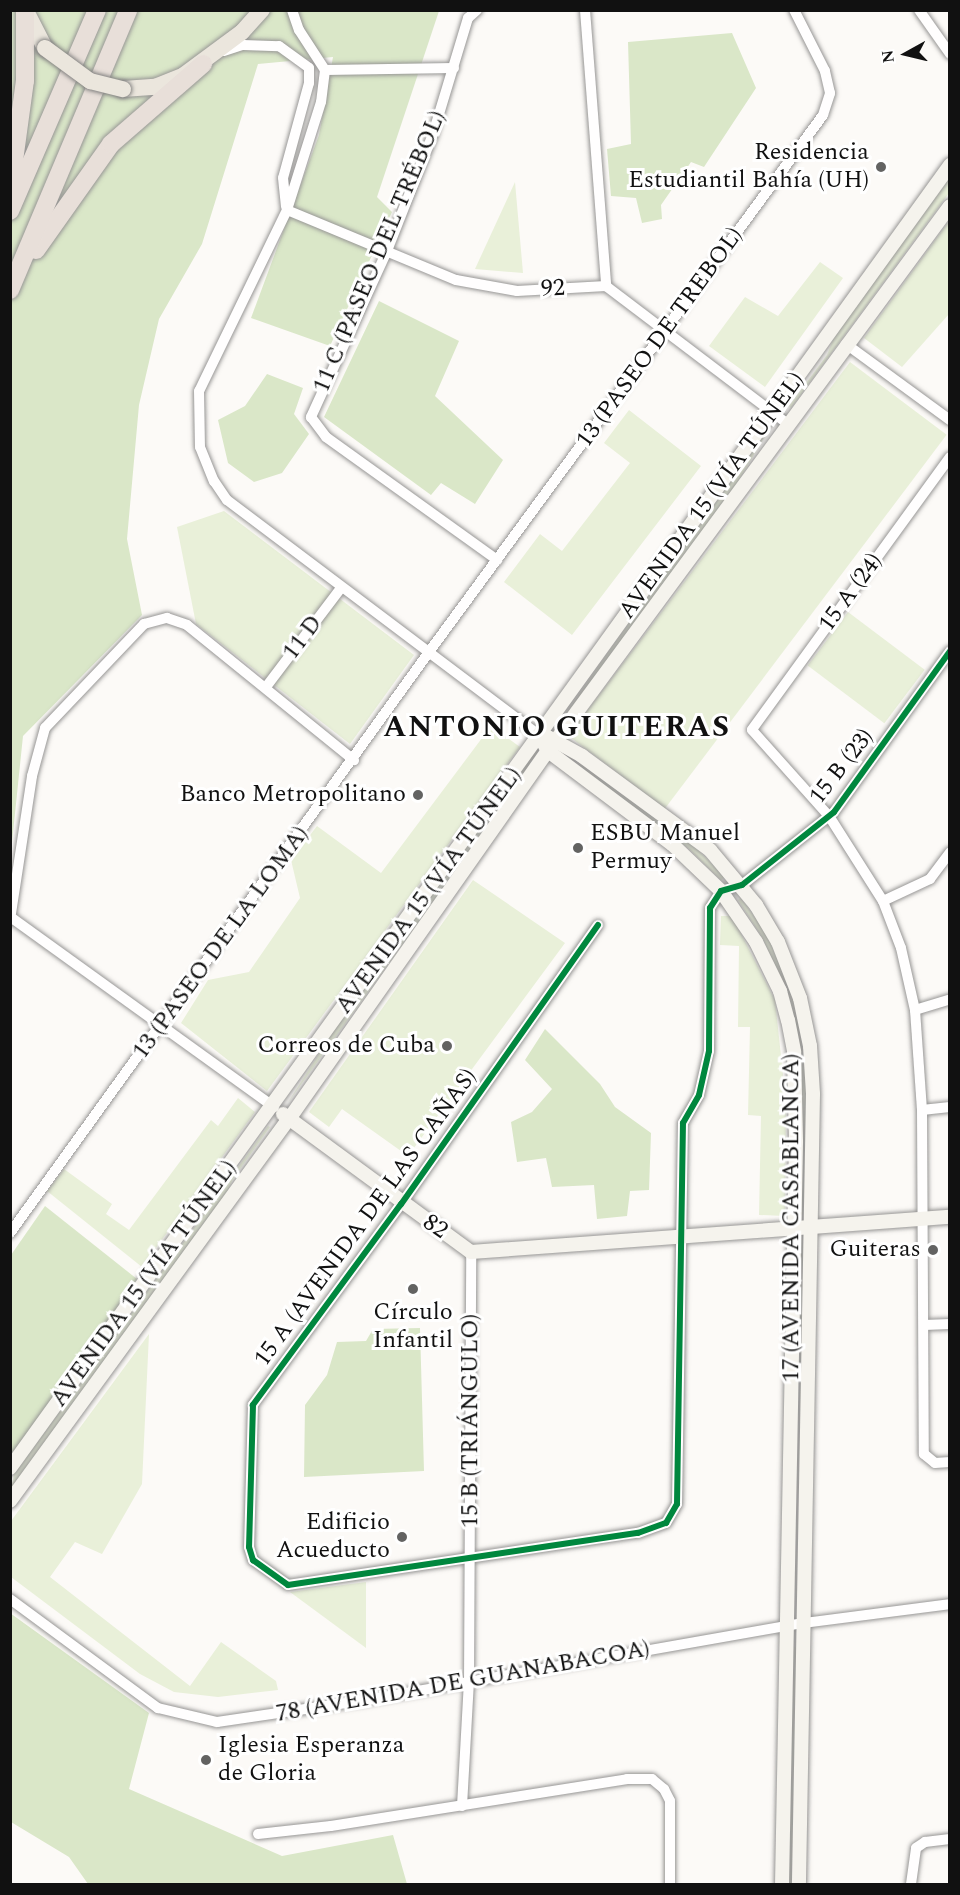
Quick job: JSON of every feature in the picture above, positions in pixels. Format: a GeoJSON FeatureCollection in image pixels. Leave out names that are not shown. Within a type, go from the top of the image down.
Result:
{"type":"FeatureCollection","features":[{"type":"Feature","properties":{"kind":"highway"},"geometry":{"type":"LineString","coordinates":[[10,189],[25,81],[26,10]]}},
{"type":"Feature","properties":{"kind":"highway"},"geometry":{"type":"LineString","coordinates":[[10,212],[97,10]]}},
{"type":"Feature","properties":{"kind":"highway"},"geometry":{"type":"LineString","coordinates":[[10,291],[128,10]]}},
{"type":"Feature","properties":{"kind":"highway"},"geometry":{"type":"LineString","coordinates":[[10,291],[50,228],[111,144],[208,59]]}},
{"type":"Feature","properties":{"kind":"main road"},"geometry":{"type":"LineString","coordinates":[[26,10],[45,48],[90,81],[123,89],[165,84],[208,59],[262,10]]}},
{"type":"Feature","properties":{"kind":"main road","name":"AVENIDA 15 (VÍA TÚNEL)"},"geometry":{"type":"LineString","coordinates":[[10,1468],[274,1107],[950,165]]}},
{"type":"Feature","properties":{"kind":"main road","name":"AVENIDA 15 (VÍA TÚNEL)"},"geometry":{"type":"LineString","coordinates":[[10,1501],[289,1119],[557,738],[950,206]]}},
{"type":"Feature","properties":{"kind":"main road","name":"17 (AVENIDA CASABLANCA)"},"geometry":{"type":"LineString","coordinates":[[540,736],[557,738],[682,827],[742,885],[778,942],[802,1008],[813,1094],[799,1884]]}},
{"type":"Feature","properties":{"kind":"main road","name":"17 (AVENIDA CASABLANCA)"},"geometry":{"type":"LineString","coordinates":[[540,736],[548,751],[672,844],[721,891],[756,942],[780,991],[789,1020],[797,1097],[782,1884]]}},
{"type":"Feature","properties":{"kind":"main road","name":"82"},"geometry":{"type":"LineString","coordinates":[[274,1107],[401,1204],[471,1252],[794,1228],[812,1229],[950,1217]]}},
{"type":"Feature","properties":{"kind":"street"},"geometry":{"type":"LineString","coordinates":[[292,10],[299,30],[325,70],[321,102],[287,210],[199,391],[200,447],[221,490],[262,529],[540,736]]}},
{"type":"Feature","properties":{"kind":"street"},"geometry":{"type":"LineString","coordinates":[[585,10],[606,286],[663,333],[788,424]]}},
{"type":"Feature","properties":{"kind":"street","name":"13 (PASEO DE TREBOL)"},"geometry":{"type":"LineString","coordinates":[[429,652],[824,115],[830,93],[825,71],[794,10]]}},
{"type":"Feature","properties":{"kind":"street"},"geometry":{"type":"LineString","coordinates":[[919,10],[950,54]]}},
{"type":"Feature","properties":{"kind":"street","name":"11 C (PASEO DEL TRÉBOL)"},"geometry":{"type":"LineString","coordinates":[[472,14],[433,134],[387,251],[311,417],[326,437],[496,560]]}},
{"type":"Feature","properties":{"kind":"street"},"geometry":{"type":"LineString","coordinates":[[208,59],[243,45],[279,46],[309,68],[309,83],[283,178],[287,210]]}},
{"type":"Feature","properties":{"kind":"street"},"geometry":{"type":"LineString","coordinates":[[325,70],[454,68]]}},
{"type":"Feature","properties":{"kind":"street","name":"92"},"geometry":{"type":"LineString","coordinates":[[287,210],[456,280],[517,291],[606,286]]}},
{"type":"Feature","properties":{"kind":"street"},"geometry":{"type":"LineString","coordinates":[[846,344],[950,420]]}},
{"type":"Feature","properties":{"kind":"street","name":"15 A (24)"},"geometry":{"type":"LineString","coordinates":[[829,816],[753,730],[950,457]]}},
{"type":"Feature","properties":{"kind":"street","name":"11 D"},"geometry":{"type":"LineString","coordinates":[[266,687],[340,589]]}},
{"type":"Feature","properties":{"kind":"street"},"geometry":{"type":"LineString","coordinates":[[11,919],[32,776],[45,728],[144,624],[167,618],[187,625],[354,760]]}},
{"type":"Feature","properties":{"kind":"street","name":"15 B (23)"},"geometry":{"type":"LineString","coordinates":[[742,885],[829,816],[950,651]]}},
{"type":"Feature","properties":{"kind":"street","name":"13 (PASEO DE LA LOMA)"},"geometry":{"type":"LineString","coordinates":[[10,1233],[354,760],[429,652]]}},
{"type":"Feature","properties":{"kind":"street"},"geometry":{"type":"LineString","coordinates":[[829,816],[883,902],[901,948],[915,1010],[922,1110],[925,1219],[924,1325],[927,1460],[950,1462]]}},
{"type":"Feature","properties":{"kind":"street"},"geometry":{"type":"LineString","coordinates":[[883,902],[930,879],[950,852]]}},
{"type":"Feature","properties":{"kind":"street"},"geometry":{"type":"LineString","coordinates":[[471,1559],[638,1533],[666,1523],[677,1504],[683,1123],[699,1095],[708,1050],[709,915],[721,891],[742,885]]}},
{"type":"Feature","properties":{"kind":"street","name":"82"},"geometry":{"type":"LineString","coordinates":[[11,919],[274,1107]]}},
{"type":"Feature","properties":{"kind":"street","name":"15 A (AVENIDA DE LAS CAÑAS)"},"geometry":{"type":"LineString","coordinates":[[471,1559],[299,1586],[288,1585],[253,1560],[249,1547],[253,1405],[401,1204],[598,925]]}},
{"type":"Feature","properties":{"kind":"street"},"geometry":{"type":"LineString","coordinates":[[915,1010],[950,999]]}},
{"type":"Feature","properties":{"kind":"street"},"geometry":{"type":"LineString","coordinates":[[922,1110],[950,1107]]}},
{"type":"Feature","properties":{"kind":"street","name":"15 B (TRIÁNGULO)"},"geometry":{"type":"LineString","coordinates":[[462,1806],[470,1682],[471,1252]]}},
{"type":"Feature","properties":{"kind":"street"},"geometry":{"type":"LineString","coordinates":[[924,1325],[950,1324]]}},
{"type":"Feature","properties":{"kind":"street","name":"78 (AVENIDA DE GUANABACOA)"},"geometry":{"type":"LineString","coordinates":[[10,1599],[158,1708],[187,1717],[217,1722],[282,1714],[804,1623],[949,1604]]}},
{"type":"Feature","properties":{"kind":"street"},"geometry":{"type":"LineString","coordinates":[[949,1604],[950,1609]]}},
{"type":"Feature","properties":{"kind":"street"},"geometry":{"type":"LineString","coordinates":[[258,1834],[331,1826],[627,1779],[652,1779],[664,1789],[670,1802],[670,1884]]}},
{"type":"Feature","properties":{"kind":"street"},"geometry":{"type":"LineString","coordinates":[[911,1884],[916,1848],[925,1842],[950,1839]]}},
{"type":"Feature","properties":{"kind":"green space"},"geometry":{"type":"Polygon","coordinates":[[[11,11],[439,11],[377,197],[392,212],[330,346],[251,318],[319,135],[333,57],[258,64],[202,244],[159,319],[139,405],[127,539],[142,615],[23,736],[11,852],[11,11]]]}},
{"type":"Feature","properties":{"kind":"green space"},"geometry":{"type":"Polygon","coordinates":[[[732,33],[756,88],[704,167],[691,162],[661,205],[662,219],[642,223],[636,198],[611,196],[607,149],[631,144],[628,42],[732,33]]]}},
{"type":"Feature","properties":{"kind":"green space"},"geometry":{"type":"Polygon","coordinates":[[[949,179],[949,193],[791,408],[789,406],[827,355],[834,337],[949,179]]]}},
{"type":"Feature","properties":{"kind":"green space"},"geometry":{"type":"Polygon","coordinates":[[[515,182],[523,273],[475,269],[515,182]]]}},
{"type":"Feature","properties":{"kind":"green space"},"geometry":{"type":"Polygon","coordinates":[[[949,221],[949,314],[902,367],[864,338],[949,221]]]}},
{"type":"Feature","properties":{"kind":"green space"},"geometry":{"type":"Polygon","coordinates":[[[820,262],[843,278],[765,387],[709,346],[745,297],[778,316],[820,262]]]}},
{"type":"Feature","properties":{"kind":"green space"},"geometry":{"type":"Polygon","coordinates":[[[379,301],[459,341],[435,396],[503,460],[475,504],[441,483],[431,495],[324,417],[379,301]]]}},
{"type":"Feature","properties":{"kind":"green space"},"geometry":{"type":"Polygon","coordinates":[[[850,362],[947,435],[665,809],[568,736],[850,362]]]}},
{"type":"Feature","properties":{"kind":"green space"},"geometry":{"type":"Polygon","coordinates":[[[267,374],[303,388],[294,414],[309,434],[282,473],[254,482],[228,463],[218,420],[245,406],[267,374]]]}},
{"type":"Feature","properties":{"kind":"green space"},"geometry":{"type":"Polygon","coordinates":[[[629,410],[701,466],[572,635],[504,582],[540,534],[562,551],[630,463],[604,443],[629,410]]]}},
{"type":"Feature","properties":{"kind":"green space"},"geometry":{"type":"Polygon","coordinates":[[[771,426],[729,497],[554,731],[599,665],[771,426]]]}},
{"type":"Feature","properties":{"kind":"green space"},"geometry":{"type":"Polygon","coordinates":[[[224,511],[414,655],[350,744],[196,624],[177,527],[224,511]]]}},
{"type":"Feature","properties":{"kind":"green space"},"geometry":{"type":"Polygon","coordinates":[[[848,612],[925,670],[884,723],[808,666],[848,612]]]}},
{"type":"Feature","properties":{"kind":"green space"},"geometry":{"type":"Polygon","coordinates":[[[491,726],[520,747],[267,1091],[181,1023],[208,980],[249,972],[300,898],[291,860],[317,826],[381,873],[491,726]]]}},
{"type":"Feature","properties":{"kind":"green space"},"geometry":{"type":"Polygon","coordinates":[[[537,748],[539,750],[490,823],[287,1104],[334,1030],[537,748]]]}},
{"type":"Feature","properties":{"kind":"green space"},"geometry":{"type":"Polygon","coordinates":[[[581,764],[693,845],[725,877],[721,880],[687,847],[578,768],[581,764]]]}},
{"type":"Feature","properties":{"kind":"green space"},"geometry":{"type":"Polygon","coordinates":[[[473,880],[565,943],[408,1156],[342,1109],[329,1127],[309,1112],[473,880]]]}},
{"type":"Feature","properties":{"kind":"green space"},"geometry":{"type":"Polygon","coordinates":[[[741,898],[767,934],[797,1010],[806,1081],[805,1215],[800,1215],[800,1080],[779,975],[762,937],[738,900],[741,898]]]}},
{"type":"Feature","properties":{"kind":"green space"},"geometry":{"type":"Polygon","coordinates":[[[721,916],[732,916],[775,1000],[786,1103],[785,1216],[759,1215],[761,1116],[748,1115],[750,1027],[738,1027],[739,946],[720,945],[721,916]]]}},
{"type":"Feature","properties":{"kind":"green space"},"geometry":{"type":"Polygon","coordinates":[[[545,1029],[600,1084],[615,1107],[651,1133],[649,1190],[630,1191],[627,1216],[597,1219],[594,1185],[552,1187],[546,1158],[517,1162],[511,1122],[532,1112],[552,1089],[525,1060],[545,1029]]]}},
{"type":"Feature","properties":{"kind":"green space"},"geometry":{"type":"Polygon","coordinates":[[[238,1098],[255,1112],[142,1267],[47,1191],[64,1169],[112,1204],[106,1214],[129,1230],[211,1120],[218,1126],[238,1098]]]}},
{"type":"Feature","properties":{"kind":"green space"},"geometry":{"type":"Polygon","coordinates":[[[268,1126],[270,1127],[233,1179],[223,1202],[11,1490],[14,1474],[268,1126]]]}},
{"type":"Feature","properties":{"kind":"green space"},"geometry":{"type":"Polygon","coordinates":[[[45,1206],[137,1279],[11,1461],[11,1255],[45,1206]]]}},
{"type":"Feature","properties":{"kind":"green space"},"geometry":{"type":"Polygon","coordinates":[[[800,1243],[805,1243],[805,1601],[800,1601],[800,1243]]]}},
{"type":"Feature","properties":{"kind":"green space"},"geometry":{"type":"Polygon","coordinates":[[[420,1328],[424,1471],[304,1477],[305,1405],[327,1375],[337,1342],[366,1341],[373,1329],[420,1328]]]}},
{"type":"Feature","properties":{"kind":"green space"},"geometry":{"type":"Polygon","coordinates":[[[149,1334],[142,1484],[102,1554],[75,1542],[50,1577],[190,1686],[221,1642],[276,1681],[278,1690],[218,1697],[174,1692],[140,1674],[11,1577],[11,1521],[149,1334]]]}},
{"type":"Feature","properties":{"kind":"green space"},"geometry":{"type":"Polygon","coordinates":[[[366,1582],[366,1648],[290,1592],[366,1582]]]}},
{"type":"Feature","properties":{"kind":"green space"},"geometry":{"type":"Polygon","coordinates":[[[10,1613],[149,1713],[129,1789],[282,1856],[393,1835],[407,1884],[88,1884],[69,1857],[11,1822],[10,1613]]]}},
{"type":"Feature","properties":{"kind":"green space"},"geometry":{"type":"Polygon","coordinates":[[[791,1647],[797,1647],[793,1884],[787,1884],[791,1647]]]}},
{"type":"Feature","properties":{"kind":"cycle path"},"geometry":{"type":"LineString","coordinates":[[598,925],[401,1204],[253,1405],[249,1547],[253,1560],[288,1585],[638,1533],[666,1523],[677,1504],[683,1123],[699,1095],[709,1051],[710,908],[721,891],[742,885],[834,812],[950,651]]}},
{"type":"Feature","properties":{"kind":"place","name":"Residencia Estudiantil Bahía (UH)"},"geometry":{"type":"Point","coordinates":[881,167]}},
{"type":"Feature","properties":{"kind":"place","name":"Banco Metropolitano"},"geometry":{"type":"Point","coordinates":[418,795]}},
{"type":"Feature","properties":{"kind":"place","name":"ESBU Manuel Permuy"},"geometry":{"type":"Point","coordinates":[578,848]}},
{"type":"Feature","properties":{"kind":"place","name":"Correos de Cuba"},"geometry":{"type":"Point","coordinates":[447,1046]}},
{"type":"Feature","properties":{"kind":"place","name":"Guiteras"},"geometry":{"type":"Point","coordinates":[933,1250]}},
{"type":"Feature","properties":{"kind":"place","name":"Círculo Infantil"},"geometry":{"type":"Point","coordinates":[413,1289]}},
{"type":"Feature","properties":{"kind":"place","name":"Edificio Acueducto"},"geometry":{"type":"Point","coordinates":[402,1537]}},
{"type":"Feature","properties":{"kind":"place","name":"Iglesia Esperanza de Gloria"},"geometry":{"type":"Point","coordinates":[206,1760]}},
{"type":"Feature","properties":{"kind":"district","name":"ANTONIO GUITERAS"},"geometry":{"type":"Point","coordinates":[557,727]}}]}
